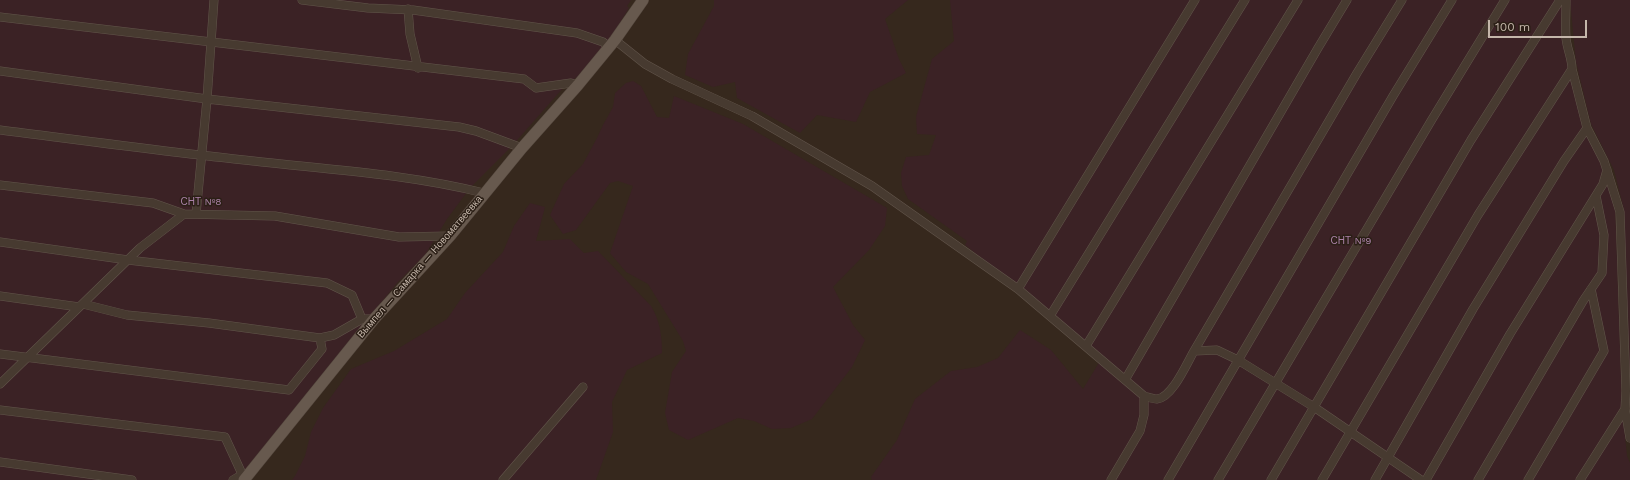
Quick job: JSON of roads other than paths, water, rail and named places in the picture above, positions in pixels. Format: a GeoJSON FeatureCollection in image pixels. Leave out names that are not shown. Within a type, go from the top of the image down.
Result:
{"type":"FeatureCollection","features":[{"type":"Feature","properties":{"kind":"main road","name":"Вымпел — Самарка — Новоматвеевка"},"geometry":{"type":"LineString","coordinates":[[244,478],[374,319],[450,236],[522,148],[578,85],[612,43],[643,0]]}},
{"type":"Feature","properties":{"kind":"street"},"geometry":{"type":"LineString","coordinates":[[196,214],[207,99],[214,0]]}},
{"type":"Feature","properties":{"kind":"street"},"geometry":{"type":"LineString","coordinates":[[302,0],[368,8],[408,10],[577,33],[603,42],[612,43],[672,80],[752,116],[872,186],[1018,289],[1144,396],[1157,399],[1172,390],[1402,0]]}},
{"type":"Feature","properties":{"kind":"street"},"geometry":{"type":"LineString","coordinates":[[1018,289],[1195,0]]}},
{"type":"Feature","properties":{"kind":"street"},"geometry":{"type":"LineString","coordinates":[[1050,316],[1245,0]]}},
{"type":"Feature","properties":{"kind":"street"},"geometry":{"type":"LineString","coordinates":[[1086,346],[1298,0]]}},
{"type":"Feature","properties":{"kind":"street"},"geometry":{"type":"LineString","coordinates":[[1125,380],[1347,0]]}},
{"type":"Feature","properties":{"kind":"street"},"geometry":{"type":"LineString","coordinates":[[1168,480],[1389,103],[1452,0]]}},
{"type":"Feature","properties":{"kind":"street"},"geometry":{"type":"LineString","coordinates":[[1218,480],[1431,121],[1505,0]]}},
{"type":"Feature","properties":{"kind":"street"},"geometry":{"type":"LineString","coordinates":[[1271,480],[1471,140],[1560,0]]}},
{"type":"Feature","properties":{"kind":"street"},"geometry":{"type":"LineString","coordinates":[[1566,0],[1566,37],[1572,61],[1572,69],[1587,128],[1604,160],[1620,212],[1626,391],[1624,409],[1630,438]]}},
{"type":"Feature","properties":{"kind":"street"},"geometry":{"type":"LineString","coordinates":[[408,10],[410,34],[418,68]]}},
{"type":"Feature","properties":{"kind":"street"},"geometry":{"type":"LineString","coordinates":[[0,17],[418,68],[524,79],[536,88],[571,83],[578,85]]}},
{"type":"Feature","properties":{"kind":"street"},"geometry":{"type":"LineString","coordinates":[[1322,480],[1478,215],[1572,69]]}},
{"type":"Feature","properties":{"kind":"street"},"geometry":{"type":"LineString","coordinates":[[0,71],[207,99],[459,128],[476,131],[522,148]]}},
{"type":"Feature","properties":{"kind":"street"},"geometry":{"type":"LineString","coordinates":[[1375,480],[1473,309],[1564,161],[1587,128]]}},
{"type":"Feature","properties":{"kind":"street"},"geometry":{"type":"LineString","coordinates":[[0,130],[201,156],[409,178],[449,184],[484,193]]}},
{"type":"Feature","properties":{"kind":"street"},"geometry":{"type":"LineString","coordinates":[[1426,480],[1510,334],[1596,196],[1603,184],[1607,170]]}},
{"type":"Feature","properties":{"kind":"street"},"geometry":{"type":"LineString","coordinates":[[0,186],[152,203],[184,214],[275,216],[399,237],[450,236]]}},
{"type":"Feature","properties":{"kind":"street"},"geometry":{"type":"LineString","coordinates":[[1478,480],[1591,289],[1602,273],[1604,236],[1596,196]]}},
{"type":"Feature","properties":{"kind":"street"},"geometry":{"type":"LineString","coordinates":[[0,384],[140,248],[184,214]]}},
{"type":"Feature","properties":{"kind":"street"},"geometry":{"type":"LineString","coordinates":[[0,242],[128,260],[328,283],[352,295],[362,319]]}},
{"type":"Feature","properties":{"kind":"street"},"geometry":{"type":"LineString","coordinates":[[1528,480],[1604,351],[1591,289]]}},
{"type":"Feature","properties":{"kind":"street"},"geometry":{"type":"LineString","coordinates":[[0,296],[81,305],[127,315],[209,323],[320,338],[334,335],[362,319],[374,319]]}},
{"type":"Feature","properties":{"kind":"street"},"geometry":{"type":"LineString","coordinates":[[0,354],[288,390],[322,349],[320,338]]}},
{"type":"Feature","properties":{"kind":"street"},"geometry":{"type":"LineString","coordinates":[[1194,351],[1217,350],[1238,360],[1314,407],[1421,480]]}},
{"type":"Feature","properties":{"kind":"street"},"geometry":{"type":"LineString","coordinates":[[503,480],[583,387]]}},
{"type":"Feature","properties":{"kind":"street"},"geometry":{"type":"LineString","coordinates":[[1111,480],[1140,431],[1144,415],[1144,396]]}},
{"type":"Feature","properties":{"kind":"street"},"geometry":{"type":"LineString","coordinates":[[1580,480],[1624,409]]}},
{"type":"Feature","properties":{"kind":"street"},"geometry":{"type":"LineString","coordinates":[[0,410],[225,437],[244,478]]}},
{"type":"Feature","properties":{"kind":"street"},"geometry":{"type":"LineString","coordinates":[[0,462],[132,480]]}},
{"type":"Feature","properties":{"kind":"street"},"geometry":{"type":"LineString","coordinates":[[234,480],[238,477],[244,478]]}},
{"type":"Feature","properties":{"kind":"park label","name":"СНТ №8"},"geometry":{"type":"Point","coordinates":[201,202]}},
{"type":"Feature","properties":{"kind":"park label","name":"СНТ №9"},"geometry":{"type":"Point","coordinates":[1351,241]}}]}
